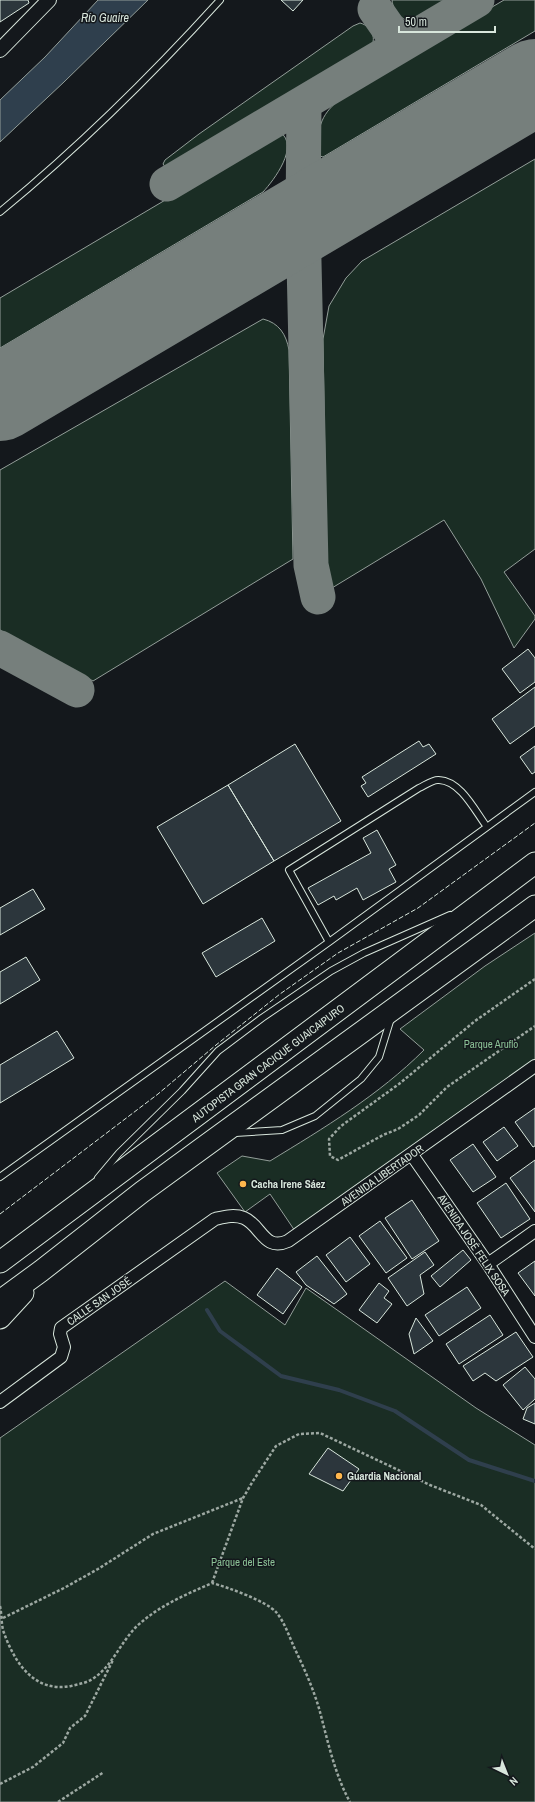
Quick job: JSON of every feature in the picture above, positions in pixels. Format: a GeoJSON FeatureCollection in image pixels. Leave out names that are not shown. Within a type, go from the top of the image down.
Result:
{"type":"FeatureCollection","features":[{"type":"Feature","properties":{"kind":"highway","name":"AUTOPISTA GRAN CACIQUE GUAICAIPURO"},"geometry":{"type":"LineString","coordinates":[[0,1262],[535,863]]}},
{"type":"Feature","properties":{"kind":"highway"},"geometry":{"type":"LineString","coordinates":[[0,1300],[41,1271],[142,1192],[222,1133],[395,1006],[535,906]]}},
{"type":"Feature","properties":{"kind":"highway"},"geometry":{"type":"LineString","coordinates":[[0,1249],[23,1245]]}},
{"type":"Feature","properties":{"kind":"highway"},"geometry":{"type":"LineString","coordinates":[[0,1318],[41,1271]]}},
{"type":"Feature","properties":{"kind":"street"},"geometry":{"type":"LineString","coordinates":[[0,50],[49,0]]}},
{"type":"Feature","properties":{"kind":"street","name":"AVENIDA LIBERTADOR"},"geometry":{"type":"LineString","coordinates":[[226,1216],[243,1217],[250,1221],[267,1240],[274,1244],[280,1245],[288,1241],[412,1155],[535,1066]]}},
{"type":"Feature","properties":{"kind":"street","name":"AVENIDA JOSÉ FELIX SOSA"},"geometry":{"type":"LineString","coordinates":[[412,1155],[488,1264],[535,1337]]}},
{"type":"Feature","properties":{"kind":"street","name":"CALLE SAN JOSÉ"},"geometry":{"type":"LineString","coordinates":[[0,1402],[61,1357],[64,1348],[60,1334],[61,1328],[215,1219],[226,1216]]}},
{"type":"Feature","properties":{"kind":"street"},"geometry":{"type":"LineString","coordinates":[[488,1264],[535,1231]]}},
{"type":"Feature","properties":{"kind":"lane"},"geometry":{"type":"LineString","coordinates":[[0,212],[39,180],[104,120],[220,0]]}},
{"type":"Feature","properties":{"kind":"lane"},"geometry":{"type":"LineString","coordinates":[[329,942],[289,870],[419,788],[438,780],[453,784],[487,827]]}},
{"type":"Feature","properties":{"kind":"lane"},"geometry":{"type":"LineString","coordinates":[[0,1177],[329,942],[535,792]]}},
{"type":"Feature","properties":{"kind":"lane"},"geometry":{"type":"LineString","coordinates":[[42,1230],[90,1187],[119,1153],[182,1091],[218,1051],[262,1018],[331,971],[364,953],[433,923],[498,892]]}},
{"type":"Feature","properties":{"kind":"lane"},"geometry":{"type":"LineString","coordinates":[[222,1133],[282,1130],[315,1116],[361,1079],[379,1057],[395,1006]]}},
{"type":"Feature","properties":{"kind":"path"},"geometry":{"type":"LineString","coordinates":[[535,979],[475,1021],[393,1088],[341,1126],[329,1139],[330,1156],[338,1160],[383,1135],[398,1129],[418,1115],[447,1087],[535,1026]]}},
{"type":"Feature","properties":{"kind":"path"},"geometry":{"type":"LineString","coordinates":[[212,1583],[243,1498],[276,1446],[299,1434],[320,1433],[430,1485],[480,1505],[535,1549]]}},
{"type":"Feature","properties":{"kind":"path"},"geometry":{"type":"LineString","coordinates":[[3,1618],[78,1580],[153,1534],[243,1498]]}},
{"type":"Feature","properties":{"kind":"path"},"geometry":{"type":"LineString","coordinates":[[0,1784],[34,1767],[63,1742],[70,1728],[85,1716],[104,1681],[109,1667],[126,1639],[137,1627],[154,1612],[172,1600],[212,1583],[256,1600],[276,1611],[285,1627],[311,1685],[326,1738],[345,1793],[350,1802]]}},
{"type":"Feature","properties":{"kind":"path"},"geometry":{"type":"LineString","coordinates":[[0,1606],[4,1631],[12,1652],[23,1670],[40,1682],[52,1688],[85,1683],[95,1678],[118,1653]]}},
{"type":"Feature","properties":{"kind":"path"},"geometry":{"type":"LineString","coordinates":[[58,1802],[104,1772]]}},
{"type":"Feature","properties":{"kind":"green space"},"geometry":{"type":"Polygon","coordinates":[[[392,0],[452,0],[416,22],[412,22],[403,19],[400,16],[394,9],[392,0]]]}},
{"type":"Feature","properties":{"kind":"green space"},"geometry":{"type":"Polygon","coordinates":[[[504,0],[535,0],[535,31],[323,157],[320,156],[318,141],[321,124],[327,112],[337,101],[350,91],[504,0]]]}},
{"type":"Feature","properties":{"kind":"green space"},"geometry":{"type":"Polygon","coordinates":[[[360,23],[368,27],[372,34],[373,42],[369,49],[171,167],[166,168],[163,164],[165,160],[199,134],[353,26],[360,23]]]}},
{"type":"Feature","properties":{"kind":"green space"},"geometry":{"type":"Polygon","coordinates":[[[280,132],[285,138],[287,146],[286,154],[283,163],[273,180],[263,192],[0,348],[0,298],[280,132]]]}},
{"type":"Feature","properties":{"kind":"green space"},"geometry":{"type":"Polygon","coordinates":[[[535,159],[535,549],[504,572],[535,616],[535,619],[514,648],[481,579],[444,520],[327,591],[323,339],[329,306],[346,278],[362,261],[535,159]]]}},
{"type":"Feature","properties":{"kind":"green space"},"geometry":{"type":"Polygon","coordinates":[[[263,319],[273,323],[281,330],[286,339],[289,350],[293,559],[93,681],[0,630],[0,470],[263,319]]]}},
{"type":"Feature","properties":{"kind":"green space","name":"Parque Aruflo"},"geometry":{"type":"Polygon","coordinates":[[[535,933],[535,1060],[295,1231],[270,1194],[245,1212],[217,1173],[242,1156],[270,1161],[331,1123],[389,1082],[424,1050],[400,1029],[485,966],[535,933]]]}},
{"type":"Feature","properties":{"kind":"green space","name":"Parque del Este"},"geometry":{"type":"Polygon","coordinates":[[[225,1281],[285,1325],[306,1288],[476,1408],[535,1445],[535,1802],[0,1802],[0,1438],[225,1281]]]}},
{"type":"Feature","properties":{"kind":"water","name":"Río Guaire"},"geometry":{"type":"Polygon","coordinates":[[[98,0],[148,0],[0,142],[0,100],[45,57],[98,0]]]}},
{"type":"Feature","properties":{"kind":"building"},"geometry":{"type":"Polygon","coordinates":[[[0,0],[28,0],[29,3],[0,22],[0,0]]]}},
{"type":"Feature","properties":{"kind":"building"},"geometry":{"type":"Polygon","coordinates":[[[281,0],[303,0],[293,11],[281,0]]]}},
{"type":"Feature","properties":{"kind":"building"},"geometry":{"type":"Polygon","coordinates":[[[528,649],[535,658],[535,682],[520,693],[502,669],[528,649]]]}},
{"type":"Feature","properties":{"kind":"building"},"geometry":{"type":"Polygon","coordinates":[[[535,687],[535,726],[510,744],[492,719],[535,687]]]}},
{"type":"Feature","properties":{"kind":"building"},"geometry":{"type":"Polygon","coordinates":[[[419,741],[423,747],[429,744],[436,754],[368,797],[361,786],[366,783],[362,777],[419,741]]]}},
{"type":"Feature","properties":{"kind":"building"},"geometry":{"type":"Polygon","coordinates":[[[295,744],[341,821],[274,861],[228,785],[295,744]]]}},
{"type":"Feature","properties":{"kind":"building"},"geometry":{"type":"Polygon","coordinates":[[[535,746],[535,772],[532,774],[520,757],[535,746]]]}},
{"type":"Feature","properties":{"kind":"building"},"geometry":{"type":"Polygon","coordinates":[[[228,785],[274,861],[203,904],[157,827],[228,785]]]}},
{"type":"Feature","properties":{"kind":"building"},"geometry":{"type":"Polygon","coordinates":[[[377,830],[396,865],[389,869],[396,882],[363,900],[357,888],[336,900],[334,896],[318,905],[308,888],[371,853],[363,838],[377,830]]]}},
{"type":"Feature","properties":{"kind":"building"},"geometry":{"type":"Polygon","coordinates":[[[33,889],[45,909],[0,935],[0,908],[33,889]]]}},
{"type":"Feature","properties":{"kind":"building"},"geometry":{"type":"Polygon","coordinates":[[[262,918],[275,941],[216,977],[202,953],[262,918]]]}},
{"type":"Feature","properties":{"kind":"building"},"geometry":{"type":"Polygon","coordinates":[[[26,957],[40,980],[0,1004],[0,972],[26,957]]]}},
{"type":"Feature","properties":{"kind":"building"},"geometry":{"type":"Polygon","coordinates":[[[57,1031],[74,1058],[0,1103],[0,1065],[57,1031]]]}},
{"type":"Feature","properties":{"kind":"building"},"geometry":{"type":"Polygon","coordinates":[[[535,1108],[535,1146],[533,1147],[515,1122],[535,1108]]]}},
{"type":"Feature","properties":{"kind":"building"},"geometry":{"type":"Polygon","coordinates":[[[504,1127],[518,1146],[497,1161],[483,1142],[504,1127]]]}},
{"type":"Feature","properties":{"kind":"building"},"geometry":{"type":"Polygon","coordinates":[[[473,1144],[496,1177],[473,1192],[450,1160],[473,1144]]]}},
{"type":"Feature","properties":{"kind":"building"},"geometry":{"type":"Polygon","coordinates":[[[535,1160],[535,1212],[510,1178],[535,1160]]]}},
{"type":"Feature","properties":{"kind":"building"},"geometry":{"type":"Polygon","coordinates":[[[506,1183],[530,1219],[501,1238],[477,1203],[506,1183]]]}},
{"type":"Feature","properties":{"kind":"building"},"geometry":{"type":"Polygon","coordinates":[[[412,1200],[439,1241],[412,1259],[385,1218],[412,1200]]]}},
{"type":"Feature","properties":{"kind":"building"},"geometry":{"type":"Polygon","coordinates":[[[380,1221],[407,1258],[386,1273],[359,1236],[380,1221]]]}},
{"type":"Feature","properties":{"kind":"building"},"geometry":{"type":"Polygon","coordinates":[[[350,1237],[370,1264],[346,1282],[326,1255],[350,1237]]]}},
{"type":"Feature","properties":{"kind":"building"},"geometry":{"type":"Polygon","coordinates":[[[463,1250],[471,1260],[440,1287],[431,1276],[463,1250]]]}},
{"type":"Feature","properties":{"kind":"building"},"geometry":{"type":"Polygon","coordinates":[[[425,1252],[434,1265],[420,1275],[424,1294],[407,1306],[388,1278],[425,1252]]]}},
{"type":"Feature","properties":{"kind":"building"},"geometry":{"type":"Polygon","coordinates":[[[317,1256],[347,1294],[334,1304],[306,1285],[296,1272],[317,1256]]]}},
{"type":"Feature","properties":{"kind":"building"},"geometry":{"type":"Polygon","coordinates":[[[535,1261],[535,1296],[518,1273],[535,1261]]]}},
{"type":"Feature","properties":{"kind":"building"},"geometry":{"type":"Polygon","coordinates":[[[277,1268],[302,1287],[283,1314],[257,1295],[277,1268]]]}},
{"type":"Feature","properties":{"kind":"building"},"geometry":{"type":"Polygon","coordinates":[[[379,1283],[389,1291],[384,1298],[392,1304],[377,1323],[359,1310],[379,1283]]]}},
{"type":"Feature","properties":{"kind":"building"},"geometry":{"type":"Polygon","coordinates":[[[467,1287],[481,1308],[439,1336],[425,1315],[467,1287]]]}},
{"type":"Feature","properties":{"kind":"building"},"geometry":{"type":"Polygon","coordinates":[[[490,1315],[503,1335],[459,1364],[446,1344],[490,1315]]]}},
{"type":"Feature","properties":{"kind":"building"},"geometry":{"type":"Polygon","coordinates":[[[416,1318],[433,1341],[414,1354],[409,1334],[416,1318]]]}},
{"type":"Feature","properties":{"kind":"building"},"geometry":{"type":"Polygon","coordinates":[[[516,1332],[533,1357],[496,1381],[485,1373],[473,1381],[463,1366],[516,1332]]]}},
{"type":"Feature","properties":{"kind":"building"},"geometry":{"type":"Polygon","coordinates":[[[525,1367],[535,1379],[535,1399],[523,1410],[503,1385],[525,1367]]]}},
{"type":"Feature","properties":{"kind":"building"},"geometry":{"type":"Polygon","coordinates":[[[535,1403],[535,1424],[523,1419],[527,1408],[535,1403]]]}},
{"type":"Feature","properties":{"kind":"building"},"geometry":{"type":"Polygon","coordinates":[[[328,1448],[359,1469],[343,1491],[309,1474],[328,1448]]]}},
{"type":"Feature","properties":{"kind":"waterway"},"geometry":{"type":"LineString","coordinates":[[207,1310],[220,1331],[281,1376],[339,1390],[395,1411],[469,1460],[535,1481]]}},
{"type":"Feature","properties":{"kind":"taxiway"},"geometry":{"type":"LineString","coordinates":[[167,184],[477,0]]}},
{"type":"Feature","properties":{"kind":"taxiway"},"geometry":{"type":"LineString","coordinates":[[375,9],[400,45]]}},
{"type":"Feature","properties":{"kind":"taxiway"},"geometry":{"type":"LineString","coordinates":[[304,103],[303,219],[311,565],[318,597]]}},
{"type":"Feature","properties":{"kind":"taxiway"},"geometry":{"type":"LineString","coordinates":[[0,648],[77,690]]}},
{"type":"Feature","properties":{"kind":"runway"},"geometry":{"type":"LineString","coordinates":[[0,398],[535,82]]}},
{"type":"Feature","properties":{"kind":"fence"},"geometry":{"type":"LineString","coordinates":[[0,1214],[158,1094],[280,994],[338,953],[418,908],[535,823]]}},
{"type":"Feature","properties":{"kind":"place","name":"Cacha Irene Sáez"},"geometry":{"type":"Point","coordinates":[243,1184]}},
{"type":"Feature","properties":{"kind":"place","name":"Guardia Nacional"},"geometry":{"type":"Point","coordinates":[339,1476]}}]}
